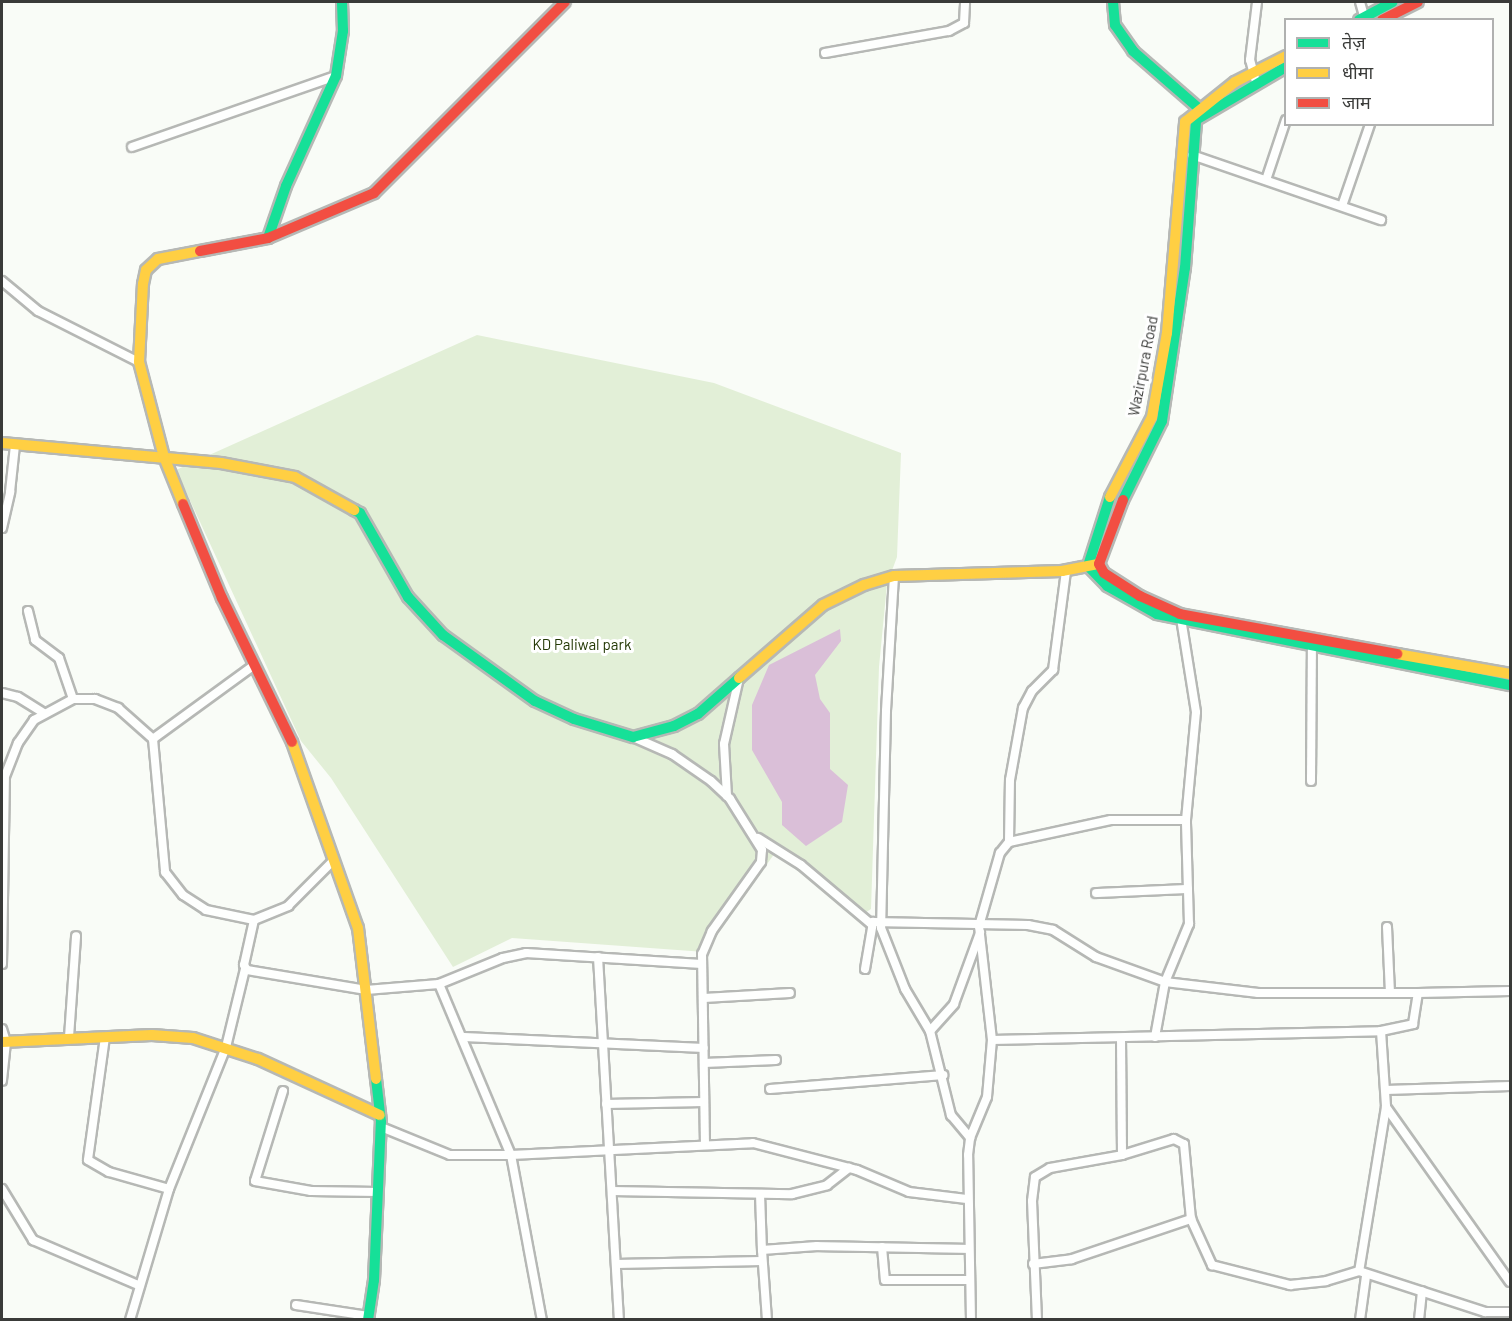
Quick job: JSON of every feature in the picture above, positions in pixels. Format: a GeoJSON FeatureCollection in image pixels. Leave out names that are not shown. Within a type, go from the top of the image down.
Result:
{"type":"FeatureCollection","features":[{"type":"Feature","properties":{"kind":"main road"},"geometry":{"type":"LineString","coordinates":[[268,238],[286,186],[336,76],[343,31],[342,2]]}},
{"type":"Feature","properties":{"kind":"main road"},"geometry":{"type":"LineString","coordinates":[[368,1318],[375,1280],[381,1121],[358,928],[299,757],[253,666],[164,457],[139,362],[143,284],[151,263],[268,238],[359,201],[386,183],[565,2]]}},
{"type":"Feature","properties":{"kind":"main road"},"geometry":{"type":"LineString","coordinates":[[1113,2],[1115,26],[1133,51],[1201,111]]}},
{"type":"Feature","properties":{"kind":"main road"},"geometry":{"type":"LineString","coordinates":[[1365,18],[1386,9],[1418,2]]}},
{"type":"Feature","properties":{"kind":"main road","name":"Wazirpura Road"},"geometry":{"type":"LineString","coordinates":[[1093,565],[1092,544],[1115,484],[1152,417],[1167,333],[1184,129],[1189,116],[1201,111],[1284,58]]}},
{"type":"Feature","properties":{"kind":"main road","name":"Wazirpura Road"},"geometry":{"type":"LineString","coordinates":[[1254,78],[1284,69]]}},
{"type":"Feature","properties":{"kind":"main road","name":"Wazirpura Road"},"geometry":{"type":"LineString","coordinates":[[1093,565],[1132,475],[1162,421],[1185,268],[1193,130],[1201,111]]}},
{"type":"Feature","properties":{"kind":"main road"},"geometry":{"type":"LineString","coordinates":[[2,443],[164,457],[295,477],[360,513],[408,597],[443,635],[535,701],[574,719],[633,737],[674,726],[698,714],[823,605],[894,576],[1066,571],[1093,565],[1140,596],[1181,618],[1510,685]]}},
{"type":"Feature","properties":{"kind":"main road"},"geometry":{"type":"LineString","coordinates":[[1312,643],[1510,674]]}},
{"type":"Feature","properties":{"kind":"main road"},"geometry":{"type":"LineString","coordinates":[[4,1042],[69,1037],[169,1035],[226,1047],[381,1121]]}},
{"type":"Feature","properties":{"kind":"street"},"geometry":{"type":"LineString","coordinates":[[825,53],[949,31],[964,23],[965,2]]}},
{"type":"Feature","properties":{"kind":"street"},"geometry":{"type":"LineString","coordinates":[[1254,78],[1251,54],[1257,2]]}},
{"type":"Feature","properties":{"kind":"street"},"geometry":{"type":"LineString","coordinates":[[1360,2],[1363,18]]}},
{"type":"Feature","properties":{"kind":"street"},"geometry":{"type":"LineString","coordinates":[[132,147],[336,76]]}},
{"type":"Feature","properties":{"kind":"street"},"geometry":{"type":"LineString","coordinates":[[1266,180],[1284,126]]}},
{"type":"Feature","properties":{"kind":"street"},"geometry":{"type":"LineString","coordinates":[[1342,206],[1369,126]]}},
{"type":"Feature","properties":{"kind":"street"},"geometry":{"type":"LineString","coordinates":[[1192,155],[1381,220]]}},
{"type":"Feature","properties":{"kind":"street"},"geometry":{"type":"LineString","coordinates":[[2,281],[38,312],[139,362]]}},
{"type":"Feature","properties":{"kind":"street"},"geometry":{"type":"LineString","coordinates":[[2,528],[10,492],[15,445]]}},
{"type":"Feature","properties":{"kind":"street"},"geometry":{"type":"LineString","coordinates":[[930,1031],[954,1004],[980,929],[987,889],[1000,853],[1009,842],[1010,780],[1023,708],[1032,691],[1053,670],[1066,571]]}},
{"type":"Feature","properties":{"kind":"street"},"geometry":{"type":"LineString","coordinates":[[894,576],[886,711],[881,922],[898,973],[930,1031],[954,1120],[970,1138]]}},
{"type":"Feature","properties":{"kind":"street"},"geometry":{"type":"LineString","coordinates":[[28,610],[35,640],[59,658],[73,699]]}},
{"type":"Feature","properties":{"kind":"street"},"geometry":{"type":"LineString","coordinates":[[1155,1037],[1165,982],[1188,931],[1186,820],[1196,712],[1181,618]]}},
{"type":"Feature","properties":{"kind":"street"},"geometry":{"type":"LineString","coordinates":[[1311,781],[1312,643]]}},
{"type":"Feature","properties":{"kind":"street"},"geometry":{"type":"LineString","coordinates":[[153,739],[253,666]]}},
{"type":"Feature","properties":{"kind":"street"},"geometry":{"type":"LineString","coordinates":[[728,796],[724,744],[739,676]]}},
{"type":"Feature","properties":{"kind":"street"},"geometry":{"type":"LineString","coordinates":[[2,693],[18,697],[44,713]]}},
{"type":"Feature","properties":{"kind":"street"},"geometry":{"type":"LineString","coordinates":[[2,964],[3,782],[22,737],[44,713],[73,699],[94,699],[118,708],[153,739],[165,872],[170,882],[206,910],[254,920],[288,906],[334,860]]}},
{"type":"Feature","properties":{"kind":"street"},"geometry":{"type":"LineString","coordinates":[[633,737],[672,754],[728,796],[757,837],[762,850],[761,862],[712,931],[702,963],[705,1143]]}},
{"type":"Feature","properties":{"kind":"street"},"geometry":{"type":"LineString","coordinates":[[1009,842],[1111,820],[1186,820]]}},
{"type":"Feature","properties":{"kind":"street"},"geometry":{"type":"LineString","coordinates":[[757,837],[801,866],[871,924]]}},
{"type":"Feature","properties":{"kind":"street"},"geometry":{"type":"LineString","coordinates":[[1096,893],[1188,890]]}},
{"type":"Feature","properties":{"kind":"street"},"geometry":{"type":"LineString","coordinates":[[130,1320],[138,1285],[169,1189],[226,1047],[254,920]]}},
{"type":"Feature","properties":{"kind":"street"},"geometry":{"type":"LineString","coordinates":[[871,924],[881,922],[980,929],[1045,927],[1106,962],[1165,982],[1248,992],[1510,991]]}},
{"type":"Feature","properties":{"kind":"street"},"geometry":{"type":"LineString","coordinates":[[865,969],[871,924]]}},
{"type":"Feature","properties":{"kind":"street"},"geometry":{"type":"LineString","coordinates":[[1387,927],[1390,993]]}},
{"type":"Feature","properties":{"kind":"street"},"geometry":{"type":"LineString","coordinates":[[971,1320],[967,1198],[970,1138],[987,1097],[992,1040],[980,929]]}},
{"type":"Feature","properties":{"kind":"street"},"geometry":{"type":"LineString","coordinates":[[69,1037],[76,936]]}},
{"type":"Feature","properties":{"kind":"street"},"geometry":{"type":"LineString","coordinates":[[245,969],[366,990],[440,984],[518,955],[702,963]]}},
{"type":"Feature","properties":{"kind":"street"},"geometry":{"type":"LineString","coordinates":[[598,957],[601,1045],[619,1320]]}},
{"type":"Feature","properties":{"kind":"street"},"geometry":{"type":"LineString","coordinates":[[440,984],[464,1037],[511,1155],[542,1320]]}},
{"type":"Feature","properties":{"kind":"street"},"geometry":{"type":"LineString","coordinates":[[704,998],[790,993]]}},
{"type":"Feature","properties":{"kind":"street"},"geometry":{"type":"LineString","coordinates":[[992,1040],[1121,1040],[1155,1037],[1381,1031],[1413,1024],[1418,993]]}},
{"type":"Feature","properties":{"kind":"street"},"geometry":{"type":"LineString","coordinates":[[2,1029],[4,1042],[2,1081]]}},
{"type":"Feature","properties":{"kind":"street"},"geometry":{"type":"LineString","coordinates":[[1360,1320],[1362,1273],[1386,1107],[1381,1031]]}},
{"type":"Feature","properties":{"kind":"street"},"geometry":{"type":"LineString","coordinates":[[105,1037],[88,1160],[109,1172],[169,1189]]}},
{"type":"Feature","properties":{"kind":"street"},"geometry":{"type":"LineString","coordinates":[[464,1037],[704,1048]]}},
{"type":"Feature","properties":{"kind":"street"},"geometry":{"type":"LineString","coordinates":[[1121,1040],[1122,1155]]}},
{"type":"Feature","properties":{"kind":"street"},"geometry":{"type":"LineString","coordinates":[[704,1063],[776,1060]]}},
{"type":"Feature","properties":{"kind":"street"},"geometry":{"type":"LineString","coordinates":[[770,1089],[943,1075]]}},
{"type":"Feature","properties":{"kind":"street"},"geometry":{"type":"LineString","coordinates":[[1386,1090],[1510,1086]]}},
{"type":"Feature","properties":{"kind":"street"},"geometry":{"type":"LineString","coordinates":[[283,1091],[255,1181],[311,1191],[378,1192]]}},
{"type":"Feature","properties":{"kind":"street"},"geometry":{"type":"LineString","coordinates":[[606,1104],[704,1102]]}},
{"type":"Feature","properties":{"kind":"street"},"geometry":{"type":"LineString","coordinates":[[1386,1107],[1510,1282]]}},
{"type":"Feature","properties":{"kind":"street"},"geometry":{"type":"LineString","coordinates":[[381,1121],[450,1155],[511,1155],[705,1143],[760,1144],[849,1168],[909,1192],[967,1198]]}},
{"type":"Feature","properties":{"kind":"street"},"geometry":{"type":"LineString","coordinates":[[1037,1320],[1033,1264],[1035,1177],[1050,1168],[1122,1155],[1181,1140],[1188,1163],[1191,1219],[1215,1266],[1290,1285],[1326,1281],[1362,1273],[1485,1312],[1510,1312]]}},
{"type":"Feature","properties":{"kind":"street"},"geometry":{"type":"LineString","coordinates":[[612,1191],[760,1194],[813,1190],[849,1168]]}},
{"type":"Feature","properties":{"kind":"street"},"geometry":{"type":"LineString","coordinates":[[2,1189],[33,1240],[138,1285]]}},
{"type":"Feature","properties":{"kind":"street"},"geometry":{"type":"LineString","coordinates":[[760,1194],[767,1320]]}},
{"type":"Feature","properties":{"kind":"street"},"geometry":{"type":"LineString","coordinates":[[1033,1264],[1072,1259],[1191,1219]]}},
{"type":"Feature","properties":{"kind":"street"},"geometry":{"type":"LineString","coordinates":[[762,1250],[882,1247],[968,1249]]}},
{"type":"Feature","properties":{"kind":"street"},"geometry":{"type":"LineString","coordinates":[[882,1247],[885,1280],[969,1280]]}},
{"type":"Feature","properties":{"kind":"street"},"geometry":{"type":"LineString","coordinates":[[616,1264],[762,1262]]}},
{"type":"Feature","properties":{"kind":"street"},"geometry":{"type":"LineString","coordinates":[[1419,1320],[1422,1291]]}},
{"type":"Feature","properties":{"kind":"street"},"geometry":{"type":"LineString","coordinates":[[296,1305],[368,1318]]}},
{"type":"Feature","properties":{"kind":"green space","name":"KD Paliwal park"},"geometry":{"type":"Polygon","coordinates":[[[477,335],[714,383],[901,453],[897,557],[887,584],[879,667],[871,909],[857,918],[777,850],[705,952],[512,938],[453,967],[331,778],[301,741],[176,470],[477,335]]]}},
{"type":"Feature","properties":{"kind":"shaded area"},"geometry":{"type":"Polygon","coordinates":[[[840,629],[841,641],[815,675],[820,699],[830,713],[830,769],[848,785],[842,822],[806,846],[782,825],[782,802],[752,750],[752,705],[769,665],[840,629]]]}},
{"type":"Feature","properties":{"kind":"traffic: fast"},"geometry":{"type":"LineString","coordinates":[[268,238],[286,186],[336,76],[343,31],[342,2]]}},
{"type":"Feature","properties":{"kind":"traffic: fast"},"geometry":{"type":"LineString","coordinates":[[1113,2],[1115,25],[1133,51],[1204,113]]}},
{"type":"Feature","properties":{"kind":"traffic: fast"},"geometry":{"type":"LineString","coordinates":[[1363,18],[1393,2]]}},
{"type":"Feature","properties":{"kind":"traffic: fast"},"geometry":{"type":"LineString","coordinates":[[1123,500],[1162,421],[1185,268],[1196,120],[1284,68]]}},
{"type":"Feature","properties":{"kind":"traffic: fast"},"geometry":{"type":"LineString","coordinates":[[1110,497],[1088,566],[1107,586],[1157,614],[1510,685]]}},
{"type":"Feature","properties":{"kind":"traffic: fast"},"geometry":{"type":"LineString","coordinates":[[354,510],[360,513],[408,597],[443,635],[535,701],[574,719],[633,737],[674,726],[698,714],[739,678]]}},
{"type":"Feature","properties":{"kind":"traffic: fast"},"geometry":{"type":"LineString","coordinates":[[368,1320],[374,1280],[381,1122],[376,1079]]}},
{"type":"Feature","properties":{"kind":"traffic: slow"},"geometry":{"type":"LineString","coordinates":[[1110,497],[1152,417],[1167,333],[1185,122],[1235,82],[1284,57]]}},
{"type":"Feature","properties":{"kind":"traffic: slow"},"geometry":{"type":"LineString","coordinates":[[183,504],[164,457],[139,362],[143,284],[146,270],[158,259],[200,251]]}},
{"type":"Feature","properties":{"kind":"traffic: slow"},"geometry":{"type":"LineString","coordinates":[[2,443],[221,463],[295,477],[354,510]]}},
{"type":"Feature","properties":{"kind":"traffic: slow"},"geometry":{"type":"LineString","coordinates":[[739,678],[823,605],[864,585],[894,576],[1062,571],[1099,564]]}},
{"type":"Feature","properties":{"kind":"traffic: slow"},"geometry":{"type":"LineString","coordinates":[[1397,654],[1510,674]]}},
{"type":"Feature","properties":{"kind":"traffic: slow"},"geometry":{"type":"LineString","coordinates":[[292,742],[358,928],[376,1079]]}},
{"type":"Feature","properties":{"kind":"traffic: slow"},"geometry":{"type":"LineString","coordinates":[[2,1042],[152,1035],[193,1038],[258,1059],[380,1115]]}},
{"type":"Feature","properties":{"kind":"traffic: jam"},"geometry":{"type":"LineString","coordinates":[[200,251],[268,238],[374,193],[565,2]]}},
{"type":"Feature","properties":{"kind":"traffic: jam"},"geometry":{"type":"LineString","coordinates":[[1386,18],[1418,2]]}},
{"type":"Feature","properties":{"kind":"traffic: jam"},"geometry":{"type":"LineString","coordinates":[[1123,500],[1099,564],[1104,573],[1140,596],[1180,614],[1397,654]]}},
{"type":"Feature","properties":{"kind":"traffic: jam"},"geometry":{"type":"LineString","coordinates":[[183,504],[222,598],[292,742]]}}]}
